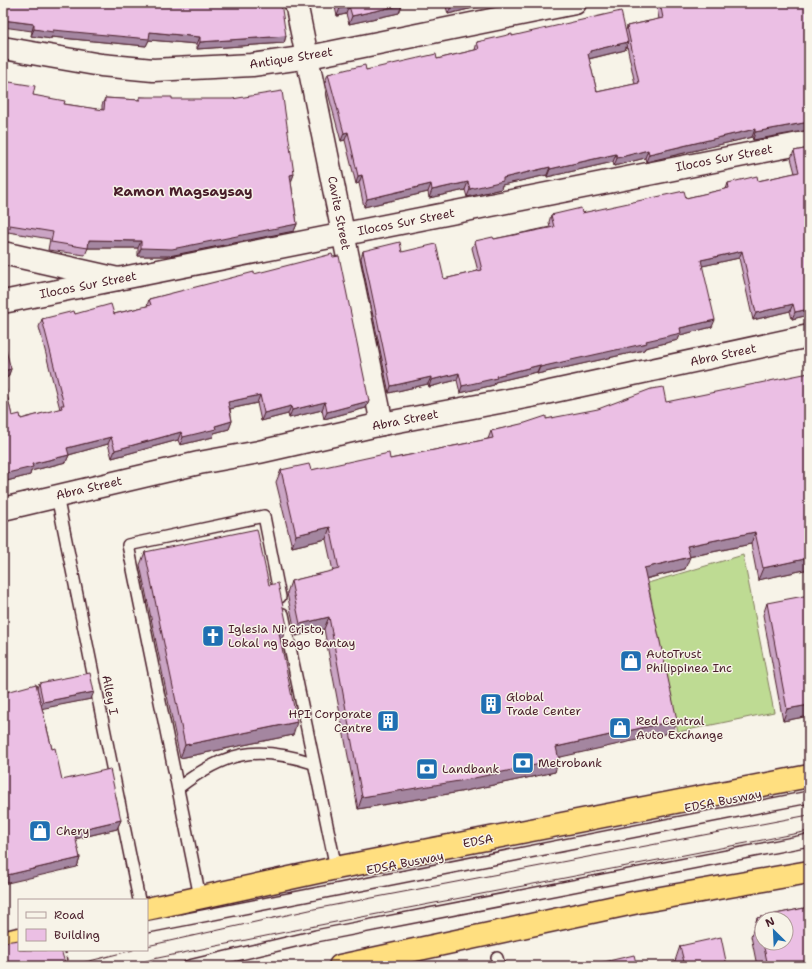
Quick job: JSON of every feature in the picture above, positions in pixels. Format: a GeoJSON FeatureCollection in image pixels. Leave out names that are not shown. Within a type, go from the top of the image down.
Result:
{"type":"FeatureCollection","features":[{"type":"Feature","properties":{"kind":"highway","name":"EDSA"},"geometry":{"type":"LineString","coordinates":[[148,909],[336,868],[809,776]]}},
{"type":"Feature","properties":{"kind":"highway"},"geometry":{"type":"LineString","coordinates":[[340,966],[638,902],[809,872]]}},
{"type":"Feature","properties":{"kind":"highway"},"geometry":{"type":"LineString","coordinates":[[3,943],[18,939]]}},
{"type":"Feature","properties":{"kind":"street","name":"Cavite Street"},"geometry":{"type":"LineString","coordinates":[[296,3],[309,57],[382,424]]}},
{"type":"Feature","properties":{"kind":"street","name":"Antique Street"},"geometry":{"type":"LineString","coordinates":[[3,48],[101,65],[153,70],[252,65],[309,57],[575,3]]}},
{"type":"Feature","properties":{"kind":"street","name":"Ilocos Sur Street"},"geometry":{"type":"LineString","coordinates":[[3,302],[809,142]]}},
{"type":"Feature","properties":{"kind":"street"},"geometry":{"type":"LineString","coordinates":[[3,253],[118,279]]}},
{"type":"Feature","properties":{"kind":"street","name":"Abra Street"},"geometry":{"type":"LineString","coordinates":[[3,509],[382,424],[536,395],[809,336]]}},
{"type":"Feature","properties":{"kind":"lane","name":"Alley I"},"geometry":{"type":"LineString","coordinates":[[56,496],[139,899]]}},
{"type":"Feature","properties":{"kind":"lane"},"geometry":{"type":"LineString","coordinates":[[200,897],[128,544],[264,516],[313,763],[336,868]]}},
{"type":"Feature","properties":{"kind":"lane"},"geometry":{"type":"LineString","coordinates":[[178,788],[201,770],[228,758],[256,753],[286,754],[313,763]]}},
{"type":"Feature","properties":{"kind":"lane","name":"EDSA Busway"},"geometry":{"type":"LineString","coordinates":[[148,927],[809,797]]}},
{"type":"Feature","properties":{"kind":"lane"},"geometry":{"type":"LineString","coordinates":[[189,966],[316,936],[809,840]]}},
{"type":"Feature","properties":{"kind":"path"},"geometry":{"type":"LineString","coordinates":[[65,951],[69,966]]}},
{"type":"Feature","properties":{"kind":"green space"},"geometry":{"type":"Polygon","coordinates":[[[743,555],[774,712],[678,732],[648,583],[743,555]]]}},
{"type":"Feature","properties":{"kind":"building"},"geometry":{"type":"Polygon","coordinates":[[[3,3],[281,3],[286,36],[200,42],[200,37],[150,32],[149,39],[53,30],[53,32],[34,29],[34,24],[3,20],[3,3]]]}},
{"type":"Feature","properties":{"kind":"building"},"geometry":{"type":"Polygon","coordinates":[[[338,3],[401,3],[402,5],[352,16],[349,6],[340,8],[338,3]]]}},
{"type":"Feature","properties":{"kind":"building"},"geometry":{"type":"Polygon","coordinates":[[[450,3],[463,3],[451,6],[450,3]]]}},
{"type":"Feature","properties":{"kind":"building"},"geometry":{"type":"Polygon","coordinates":[[[660,3],[809,3],[809,122],[755,132],[755,129],[649,154],[648,150],[617,158],[616,154],[550,169],[550,167],[503,178],[503,181],[470,189],[468,182],[432,190],[431,184],[367,199],[362,175],[358,176],[348,132],[344,133],[328,74],[365,65],[366,70],[436,54],[437,59],[479,49],[477,42],[512,34],[512,36],[621,11],[628,42],[590,51],[588,54],[597,92],[639,83],[627,26],[663,18],[660,3]]]}},
{"type":"Feature","properties":{"kind":"building"},"geometry":{"type":"Polygon","coordinates":[[[3,81],[35,86],[33,95],[65,101],[64,104],[104,110],[105,98],[140,100],[140,97],[172,97],[172,99],[232,99],[282,91],[294,174],[290,175],[297,224],[172,249],[141,248],[141,241],[89,240],[88,248],[51,242],[53,232],[10,225],[10,228],[3,226],[3,81]]]}},
{"type":"Feature","properties":{"kind":"building"},"geometry":{"type":"Polygon","coordinates":[[[809,148],[809,309],[795,312],[793,304],[756,313],[742,251],[701,260],[715,320],[680,328],[681,333],[646,341],[647,343],[540,367],[540,365],[496,376],[497,378],[462,386],[459,373],[431,380],[431,377],[391,386],[363,251],[400,242],[402,252],[436,244],[444,279],[482,270],[475,241],[493,237],[494,239],[554,227],[551,215],[581,208],[582,213],[684,191],[686,198],[729,188],[728,183],[757,176],[758,181],[799,172],[794,151],[809,148]]]}},
{"type":"Feature","properties":{"kind":"building"},"geometry":{"type":"Polygon","coordinates":[[[332,254],[333,257],[339,256],[369,401],[327,412],[325,402],[292,410],[291,406],[264,413],[260,395],[228,402],[232,421],[215,426],[216,429],[183,437],[181,432],[115,450],[111,437],[67,448],[69,455],[32,464],[33,467],[3,474],[3,378],[12,416],[20,414],[21,419],[62,408],[61,405],[64,405],[42,319],[74,311],[75,314],[111,304],[114,314],[151,305],[149,299],[332,254]]]}},
{"type":"Feature","properties":{"kind":"building"},"geometry":{"type":"Polygon","coordinates":[[[3,347],[5,347],[11,369],[3,371],[3,347]]]}},
{"type":"Feature","properties":{"kind":"building"},"geometry":{"type":"Polygon","coordinates":[[[809,373],[809,558],[763,568],[755,532],[687,546],[690,557],[644,568],[677,720],[556,747],[559,760],[465,780],[362,797],[329,617],[300,624],[291,581],[339,569],[330,527],[296,535],[281,470],[309,464],[311,470],[389,453],[390,459],[493,438],[491,431],[525,423],[546,416],[546,419],[598,409],[651,389],[663,387],[666,402],[809,373]]]}},
{"type":"Feature","properties":{"kind":"building","name":"Iglesia Ni Cristo, Lokal ng Bago Bantay"},"geometry":{"type":"Polygon","coordinates":[[[257,529],[269,585],[278,583],[287,626],[278,628],[297,722],[185,745],[145,552],[257,529]]]}},
{"type":"Feature","properties":{"kind":"building"},"geometry":{"type":"Polygon","coordinates":[[[809,595],[809,705],[787,709],[767,603],[809,595]]]}},
{"type":"Feature","properties":{"kind":"building"},"geometry":{"type":"Polygon","coordinates":[[[90,673],[94,692],[43,702],[39,683],[90,673]]]}},
{"type":"Feature","properties":{"kind":"building"},"geometry":{"type":"Polygon","coordinates":[[[36,684],[52,749],[55,748],[62,780],[110,769],[121,820],[74,831],[80,858],[3,876],[3,693],[36,684]]]}},
{"type":"Feature","properties":{"kind":"building"},"geometry":{"type":"Polygon","coordinates":[[[809,907],[809,966],[768,966],[765,951],[794,951],[794,911],[790,911],[809,907]]]}},
{"type":"Feature","properties":{"kind":"building"},"geometry":{"type":"Polygon","coordinates":[[[721,937],[727,966],[685,966],[680,946],[721,937]]]}},
{"type":"Feature","properties":{"kind":"building"},"geometry":{"type":"Polygon","coordinates":[[[18,940],[18,951],[61,951],[66,966],[3,966],[3,941],[18,940]]]}},
{"type":"Feature","properties":{"kind":"building"},"geometry":{"type":"Polygon","coordinates":[[[634,955],[637,966],[587,966],[634,955]]]}},
{"type":"Feature","properties":{"kind":"building"},"geometry":{"type":"Polygon","coordinates":[[[523,963],[524,966],[507,966],[523,963]]]}},
{"type":"Feature","properties":{"kind":"tram line"},"geometry":{"type":"LineString","coordinates":[[148,946],[314,909],[809,815]]}},
{"type":"Feature","properties":{"kind":"tram line"},"geometry":{"type":"LineString","coordinates":[[129,966],[153,959],[315,926],[809,831]]}},
{"type":"Feature","properties":{"kind":"tram line"},"geometry":{"type":"LineString","coordinates":[[70,966],[129,951]]}},
{"type":"Feature","properties":{"kind":"place","name":"Iglesia Ni Cristo, Lokal ng Bago Bantay"},"geometry":{"type":"Point","coordinates":[213,636]}},
{"type":"Feature","properties":{"kind":"place","name":"AutoTrust Philippinea Inc"},"geometry":{"type":"Point","coordinates":[631,661]}},
{"type":"Feature","properties":{"kind":"place","name":"Global Trade Center"},"geometry":{"type":"Point","coordinates":[491,704]}},
{"type":"Feature","properties":{"kind":"place","name":"HPI Corporate Centre"},"geometry":{"type":"Point","coordinates":[388,721]}},
{"type":"Feature","properties":{"kind":"place","name":"Red Central Auto Exchange"},"geometry":{"type":"Point","coordinates":[620,728]}},
{"type":"Feature","properties":{"kind":"place","name":"Metrobank"},"geometry":{"type":"Point","coordinates":[523,763]}},
{"type":"Feature","properties":{"kind":"place","name":"Landbank"},"geometry":{"type":"Point","coordinates":[427,769]}},
{"type":"Feature","properties":{"kind":"place","name":"Chery"},"geometry":{"type":"Point","coordinates":[40,831]}},
{"type":"Feature","properties":{"kind":"district","name":"Ramon Magsaysay"},"geometry":{"type":"Point","coordinates":[183,191]}}]}
